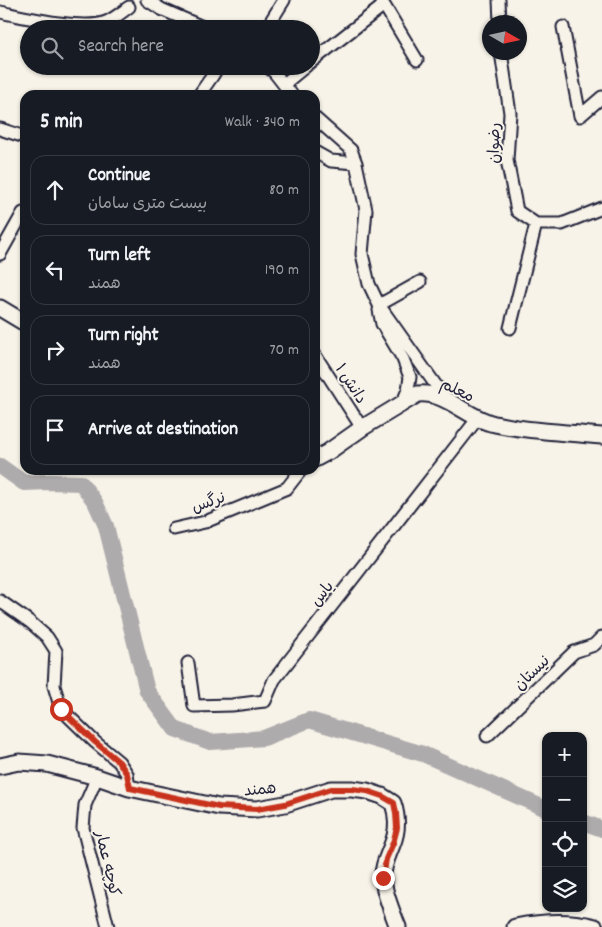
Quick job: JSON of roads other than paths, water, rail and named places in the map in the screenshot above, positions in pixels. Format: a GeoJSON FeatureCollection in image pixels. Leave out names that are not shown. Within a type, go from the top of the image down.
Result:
{"type":"FeatureCollection","features":[{"type":"Feature","properties":{"kind":"street"},"geometry":{"type":"LineString","coordinates":[[147,0],[161,9],[186,20]]}},
{"type":"Feature","properties":{"kind":"street"},"geometry":{"type":"LineString","coordinates":[[272,20],[284,0]]}},
{"type":"Feature","properties":{"kind":"street"},"geometry":{"type":"LineString","coordinates":[[499,0],[500,15]]}},
{"type":"Feature","properties":{"kind":"street"},"geometry":{"type":"LineString","coordinates":[[320,54],[382,2],[417,60]]}},
{"type":"Feature","properties":{"kind":"street"},"geometry":{"type":"LineString","coordinates":[[109,20],[129,7]]}},
{"type":"Feature","properties":{"kind":"street"},"geometry":{"type":"LineString","coordinates":[[0,12],[42,20]]}},
{"type":"Feature","properties":{"kind":"street"},"geometry":{"type":"LineString","coordinates":[[563,27],[580,116],[602,97]]}},
{"type":"Feature","properties":{"kind":"street","name":"رضوان"},"geometry":{"type":"LineString","coordinates":[[501,60],[510,113],[507,160],[517,211],[536,224]]}},
{"type":"Feature","properties":{"kind":"street"},"geometry":{"type":"LineString","coordinates":[[203,90],[214,75]]}},
{"type":"Feature","properties":{"kind":"street"},"geometry":{"type":"LineString","coordinates":[[276,75],[288,90]]}},
{"type":"Feature","properties":{"kind":"street"},"geometry":{"type":"LineString","coordinates":[[284,84],[295,75]]}},
{"type":"Feature","properties":{"kind":"street"},"geometry":{"type":"LineString","coordinates":[[320,122],[351,150],[356,163],[366,210],[362,254],[369,284],[379,305],[447,400]]}},
{"type":"Feature","properties":{"kind":"street"},"geometry":{"type":"LineString","coordinates":[[0,129],[20,135]]}},
{"type":"Feature","properties":{"kind":"street"},"geometry":{"type":"LineString","coordinates":[[320,155],[331,161],[356,163]]}},
{"type":"Feature","properties":{"kind":"street"},"geometry":{"type":"LineString","coordinates":[[510,328],[536,224],[562,224],[602,208]]}},
{"type":"Feature","properties":{"kind":"street"},"geometry":{"type":"LineString","coordinates":[[0,254],[20,218]]}},
{"type":"Feature","properties":{"kind":"street"},"geometry":{"type":"LineString","coordinates":[[379,305],[420,282]]}},
{"type":"Feature","properties":{"kind":"street"},"geometry":{"type":"LineString","coordinates":[[379,305],[382,324],[403,359],[410,377],[408,390],[402,404]]}},
{"type":"Feature","properties":{"kind":"street"},"geometry":{"type":"LineString","coordinates":[[0,308],[20,320]]}},
{"type":"Feature","properties":{"kind":"street","name":"دانش ۱"},"geometry":{"type":"LineString","coordinates":[[320,363],[362,428]]}},
{"type":"Feature","properties":{"kind":"street","name":"معلم"},"geometry":{"type":"LineString","coordinates":[[320,456],[418,394],[426,393],[447,400],[478,418],[494,424],[547,432],[601,433]]}},
{"type":"Feature","properties":{"kind":"street","name":"یاس"},"geometry":{"type":"LineString","coordinates":[[188,663],[194,706],[232,706],[265,701],[274,680],[478,418]]}},
{"type":"Feature","properties":{"kind":"street","name":"نرگس"},"geometry":{"type":"LineString","coordinates":[[174,529],[205,522],[287,488],[297,475]]}},
{"type":"Feature","properties":{"kind":"street"},"geometry":{"type":"LineString","coordinates":[[0,601],[30,622],[47,637],[56,651],[54,686],[61,709],[119,762],[127,774],[130,788]]}},
{"type":"Feature","properties":{"kind":"street","name":"نیستان"},"geometry":{"type":"LineString","coordinates":[[487,736],[574,652],[594,645],[602,637]]}},
{"type":"Feature","properties":{"kind":"street","name":"همند"},"geometry":{"type":"LineString","coordinates":[[0,766],[19,762],[47,764],[130,788],[219,807],[257,809],[285,804],[331,789],[367,791],[382,796],[394,803],[396,813],[397,828],[386,859],[383,878],[389,904],[398,927]]}},
{"type":"Feature","properties":{"kind":"street","name":"کوچه عمار"},"geometry":{"type":"LineString","coordinates":[[97,777],[86,804],[83,828],[108,927]]}},
{"type":"Feature","properties":{"kind":"street"},"geometry":{"type":"LineString","coordinates":[[516,927],[557,922],[584,924],[595,927]]}},
{"type":"Feature","properties":{"kind":"waterway"},"geometry":{"type":"LineString","coordinates":[[0,466],[24,483],[81,483],[95,502],[106,526],[147,691],[175,729],[210,742],[264,738],[309,720],[423,754],[542,807]]}},
{"type":"Feature","properties":{"kind":"waterway"},"geometry":{"type":"LineString","coordinates":[[587,823],[602,829]]}}]}
